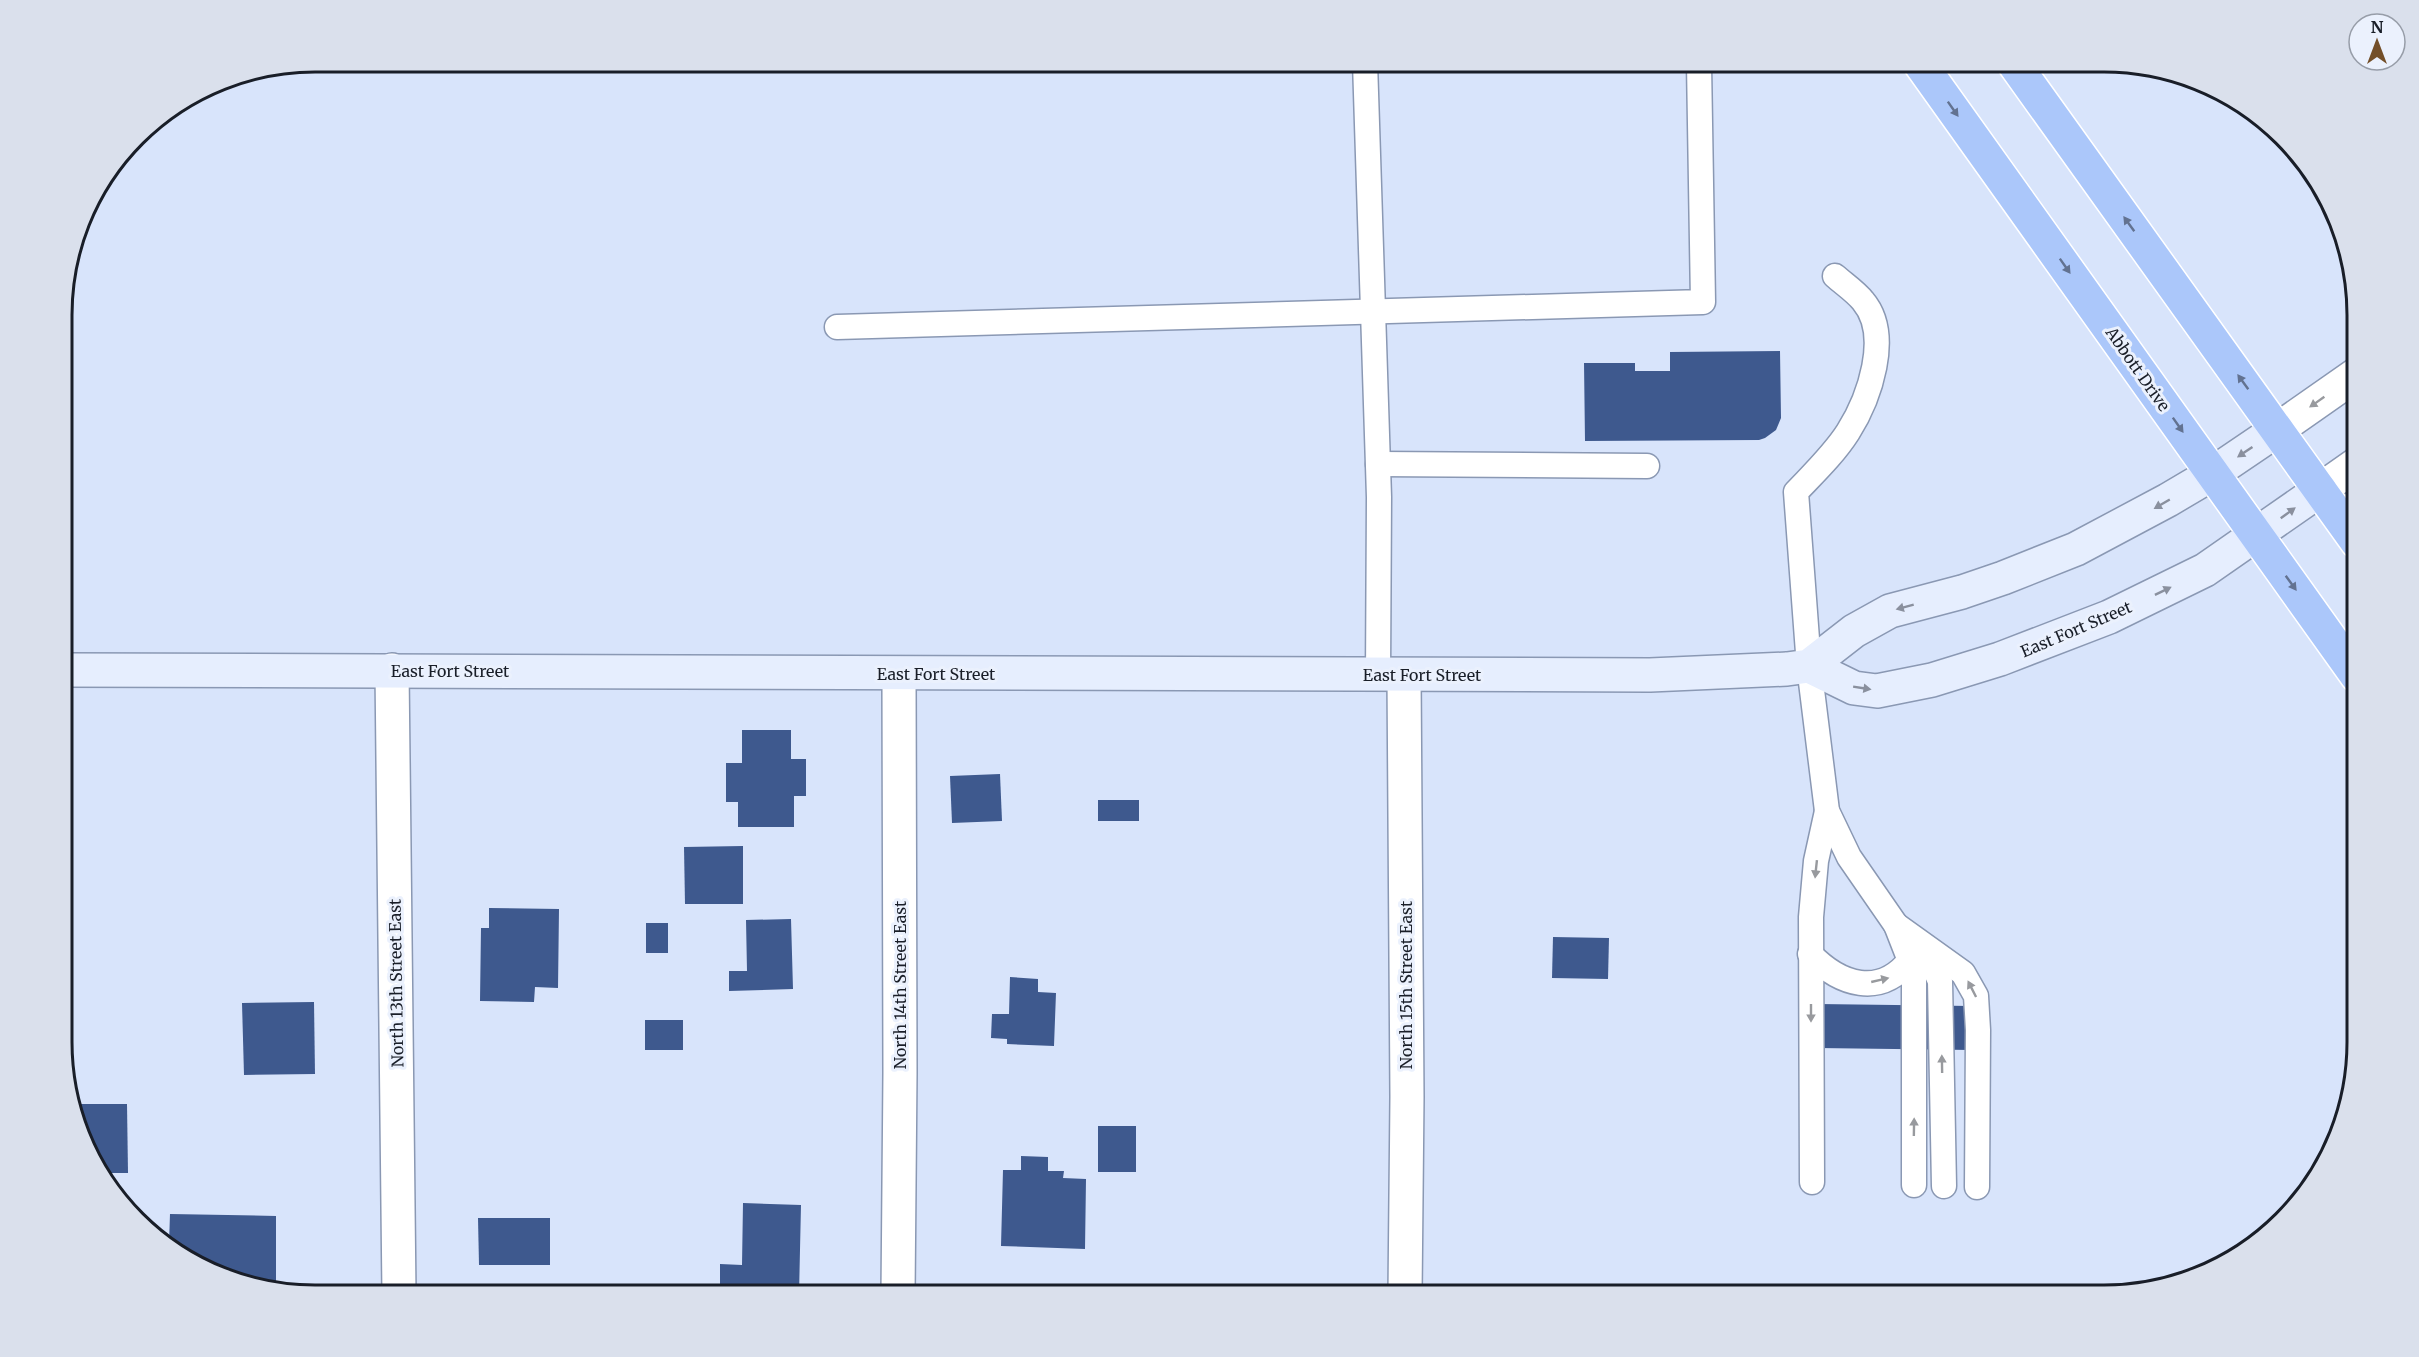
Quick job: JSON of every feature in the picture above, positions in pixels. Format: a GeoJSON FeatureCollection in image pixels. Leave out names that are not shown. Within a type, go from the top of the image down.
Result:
{"type":"FeatureCollection","features":[{"type":"Feature","properties":{"kind":"highway","name":"Abbott Drive"},"geometry":{"type":"LineString","coordinates":[[1926,72],[2347,662]]}},
{"type":"Feature","properties":{"kind":"highway"},"geometry":{"type":"LineString","coordinates":[[2020,72],[2347,528]]}},
{"type":"Feature","properties":{"kind":"street"},"geometry":{"type":"LineString","coordinates":[[1809,666],[1854,631],[1890,611],[1962,592],[2051,560],[2115,530],[2212,474],[2347,381]]}},
{"type":"Feature","properties":{"kind":"street"},"geometry":{"type":"LineString","coordinates":[[2320,490],[2347,471]]}},
{"type":"Feature","properties":{"kind":"street","name":"East Fort Street"},"geometry":{"type":"LineString","coordinates":[[72,670],[1670,675],[1809,666],[1854,688],[1877,690],[1905,686],[1963,672],[2033,648],[2109,617],[2205,570],[2320,490]]}},
{"type":"Feature","properties":{"kind":"street","name":"North 13th Street East"},"geometry":{"type":"LineString","coordinates":[[392,670],[399,1285]]}},
{"type":"Feature","properties":{"kind":"street","name":"North 14th Street East"},"geometry":{"type":"LineString","coordinates":[[898,1285],[899,674]]}},
{"type":"Feature","properties":{"kind":"street","name":"North 15th Street East"},"geometry":{"type":"LineString","coordinates":[[1391,675],[1407,1097],[1405,1285]]}},
{"type":"Feature","properties":{"kind":"lane"},"geometry":{"type":"LineString","coordinates":[[1365,72],[1378,464],[1391,675]]}},
{"type":"Feature","properties":{"kind":"lane"},"geometry":{"type":"LineString","coordinates":[[837,327],[1703,302],[1699,72]]}},
{"type":"Feature","properties":{"kind":"lane"},"geometry":{"type":"LineString","coordinates":[[1835,276],[1864,302],[1876,330],[1876,362],[1865,399],[1848,433],[1796,492],[1809,666],[1827,811],[1849,857],[1896,925],[1940,981],[1944,1186]]}},
{"type":"Feature","properties":{"kind":"lane"},"geometry":{"type":"LineString","coordinates":[[1378,464],[1647,466]]}},
{"type":"Feature","properties":{"kind":"lane"},"geometry":{"type":"LineString","coordinates":[[1812,1182],[1810,954],[1816,861],[1827,811]]}},
{"type":"Feature","properties":{"kind":"lane"},"geometry":{"type":"LineString","coordinates":[[1810,954],[1825,970],[1836,976],[1862,983],[1889,979],[1899,973],[1917,953]]}},
{"type":"Feature","properties":{"kind":"lane"},"geometry":{"type":"LineString","coordinates":[[1917,953],[1963,973],[1976,996],[1977,1186]]}},
{"type":"Feature","properties":{"kind":"lane"},"geometry":{"type":"LineString","coordinates":[[1914,1185],[1916,1029],[1914,970],[1917,953]]}},
{"type":"Feature","properties":{"kind":"building"},"geometry":{"type":"Polygon","coordinates":[[[1780,351],[1781,418],[1776,430],[1765,438],[1759,440],[1585,441],[1584,363],[1635,363],[1635,371],[1670,371],[1670,352],[1780,351]]]}},
{"type":"Feature","properties":{"kind":"building"},"geometry":{"type":"Polygon","coordinates":[[[742,730],[791,730],[791,759],[806,759],[806,796],[794,796],[794,827],[738,827],[738,802],[726,802],[726,763],[742,763],[742,730]]]}},
{"type":"Feature","properties":{"kind":"building"},"geometry":{"type":"Polygon","coordinates":[[[1000,774],[1002,821],[952,823],[950,776],[1000,774]]]}},
{"type":"Feature","properties":{"kind":"building"},"geometry":{"type":"Polygon","coordinates":[[[1098,800],[1139,800],[1139,821],[1098,821],[1098,800]]]}},
{"type":"Feature","properties":{"kind":"building"},"geometry":{"type":"Polygon","coordinates":[[[743,846],[743,904],[685,904],[684,847],[743,846]]]}},
{"type":"Feature","properties":{"kind":"building"},"geometry":{"type":"Polygon","coordinates":[[[489,908],[559,909],[558,988],[535,987],[534,1002],[480,1001],[481,928],[489,928],[489,908]]]}},
{"type":"Feature","properties":{"kind":"building"},"geometry":{"type":"Polygon","coordinates":[[[791,919],[793,989],[729,991],[729,971],[747,971],[746,920],[791,919]]]}},
{"type":"Feature","properties":{"kind":"building"},"geometry":{"type":"Polygon","coordinates":[[[646,923],[668,923],[668,953],[646,953],[646,923]]]}},
{"type":"Feature","properties":{"kind":"building"},"geometry":{"type":"Polygon","coordinates":[[[1553,937],[1609,938],[1608,979],[1552,978],[1553,937]]]}},
{"type":"Feature","properties":{"kind":"building"},"geometry":{"type":"Polygon","coordinates":[[[1010,977],[1038,979],[1038,992],[1056,993],[1054,1046],[1007,1044],[1007,1039],[991,1038],[992,1014],[1009,1014],[1010,977]]]}},
{"type":"Feature","properties":{"kind":"building"},"geometry":{"type":"Polygon","coordinates":[[[314,1002],[315,1074],[244,1075],[242,1003],[314,1002]]]}},
{"type":"Feature","properties":{"kind":"building"},"geometry":{"type":"Polygon","coordinates":[[[1818,1004],[1971,1006],[1971,1050],[1818,1048],[1818,1004]]]}},
{"type":"Feature","properties":{"kind":"building"},"geometry":{"type":"Polygon","coordinates":[[[645,1020],[683,1020],[683,1050],[645,1050],[645,1020]]]}},
{"type":"Feature","properties":{"kind":"building"},"geometry":{"type":"Polygon","coordinates":[[[80,1104],[127,1104],[128,1173],[111,1173],[90,1135],[80,1104]]]}},
{"type":"Feature","properties":{"kind":"building"},"geometry":{"type":"Polygon","coordinates":[[[1098,1126],[1136,1126],[1136,1172],[1098,1172],[1098,1126]]]}},
{"type":"Feature","properties":{"kind":"building"},"geometry":{"type":"Polygon","coordinates":[[[1021,1156],[1048,1157],[1048,1171],[1064,1171],[1063,1178],[1086,1179],[1085,1249],[1001,1246],[1003,1170],[1021,1170],[1021,1156]]]}},
{"type":"Feature","properties":{"kind":"building"},"geometry":{"type":"Polygon","coordinates":[[[743,1203],[801,1205],[799,1285],[720,1285],[720,1264],[742,1265],[743,1203]]]}},
{"type":"Feature","properties":{"kind":"building"},"geometry":{"type":"Polygon","coordinates":[[[170,1214],[276,1216],[276,1282],[222,1267],[169,1237],[170,1214]]]}},
{"type":"Feature","properties":{"kind":"building"},"geometry":{"type":"Polygon","coordinates":[[[478,1218],[550,1218],[550,1265],[479,1265],[478,1218]]]}}]}
